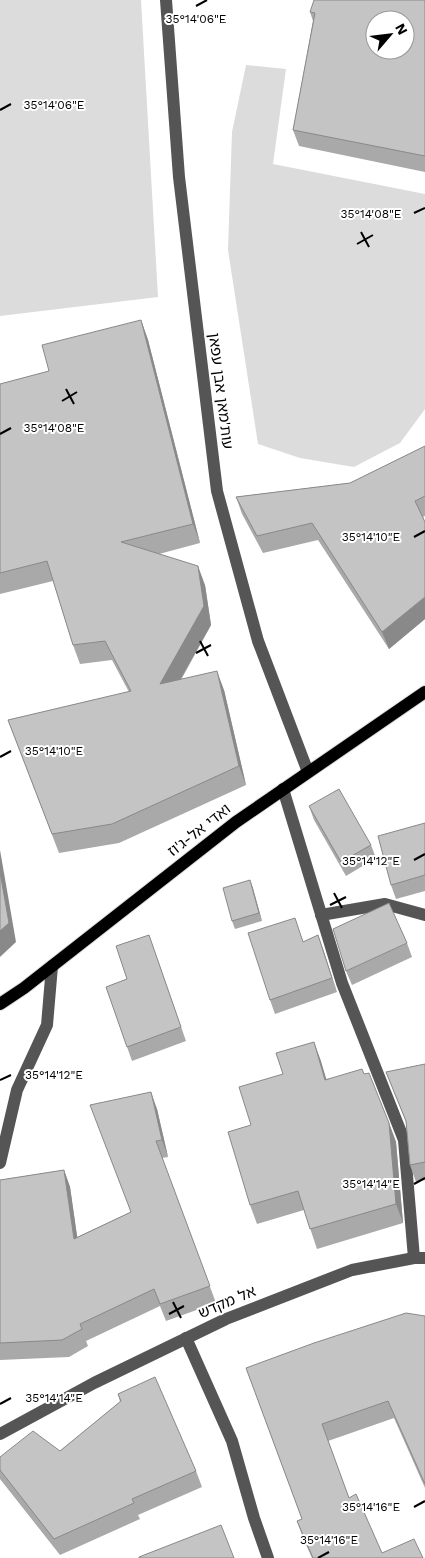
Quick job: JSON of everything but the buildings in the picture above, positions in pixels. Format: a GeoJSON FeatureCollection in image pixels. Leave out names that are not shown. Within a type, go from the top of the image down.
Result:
{"type":"FeatureCollection","features":[{"type":"Feature","properties":{"kind":"main road","name":"ואדי אל-ג'וז"},"geometry":{"type":"LineString","coordinates":[[0,1004],[52,966],[236,822],[425,692]]}},
{"type":"Feature","properties":{"kind":"street","name":"עות'מאן אבן עפאן"},"geometry":{"type":"LineString","coordinates":[[166,0],[179,178],[217,491],[258,641],[308,772]]}},
{"type":"Feature","properties":{"kind":"street"},"geometry":{"type":"LineString","coordinates":[[283,789],[342,983],[404,1140],[419,1258]]}},
{"type":"Feature","properties":{"kind":"street"},"geometry":{"type":"LineString","coordinates":[[321,915],[385,904],[425,915]]}},
{"type":"Feature","properties":{"kind":"street"},"geometry":{"type":"LineString","coordinates":[[0,1163],[16,1090],[47,1025],[52,966]]}},
{"type":"Feature","properties":{"kind":"street","name":"אל מקדש"},"geometry":{"type":"LineString","coordinates":[[0,1434],[94,1382],[226,1319],[352,1270],[419,1258]]}},
{"type":"Feature","properties":{"kind":"street"},"geometry":{"type":"LineString","coordinates":[[186,1338],[232,1442],[254,1518],[268,1558]]}},
{"type":"Feature","properties":{"kind":"shaded area"},"geometry":{"type":"Polygon","coordinates":[[[0,0],[141,0],[158,297],[0,316],[0,0]]]}},
{"type":"Feature","properties":{"kind":"shaded area"},"geometry":{"type":"Polygon","coordinates":[[[246,65],[286,69],[273,164],[425,194],[425,409],[400,443],[354,467],[300,458],[258,444],[228,250],[232,132],[246,65]]]}}]}
